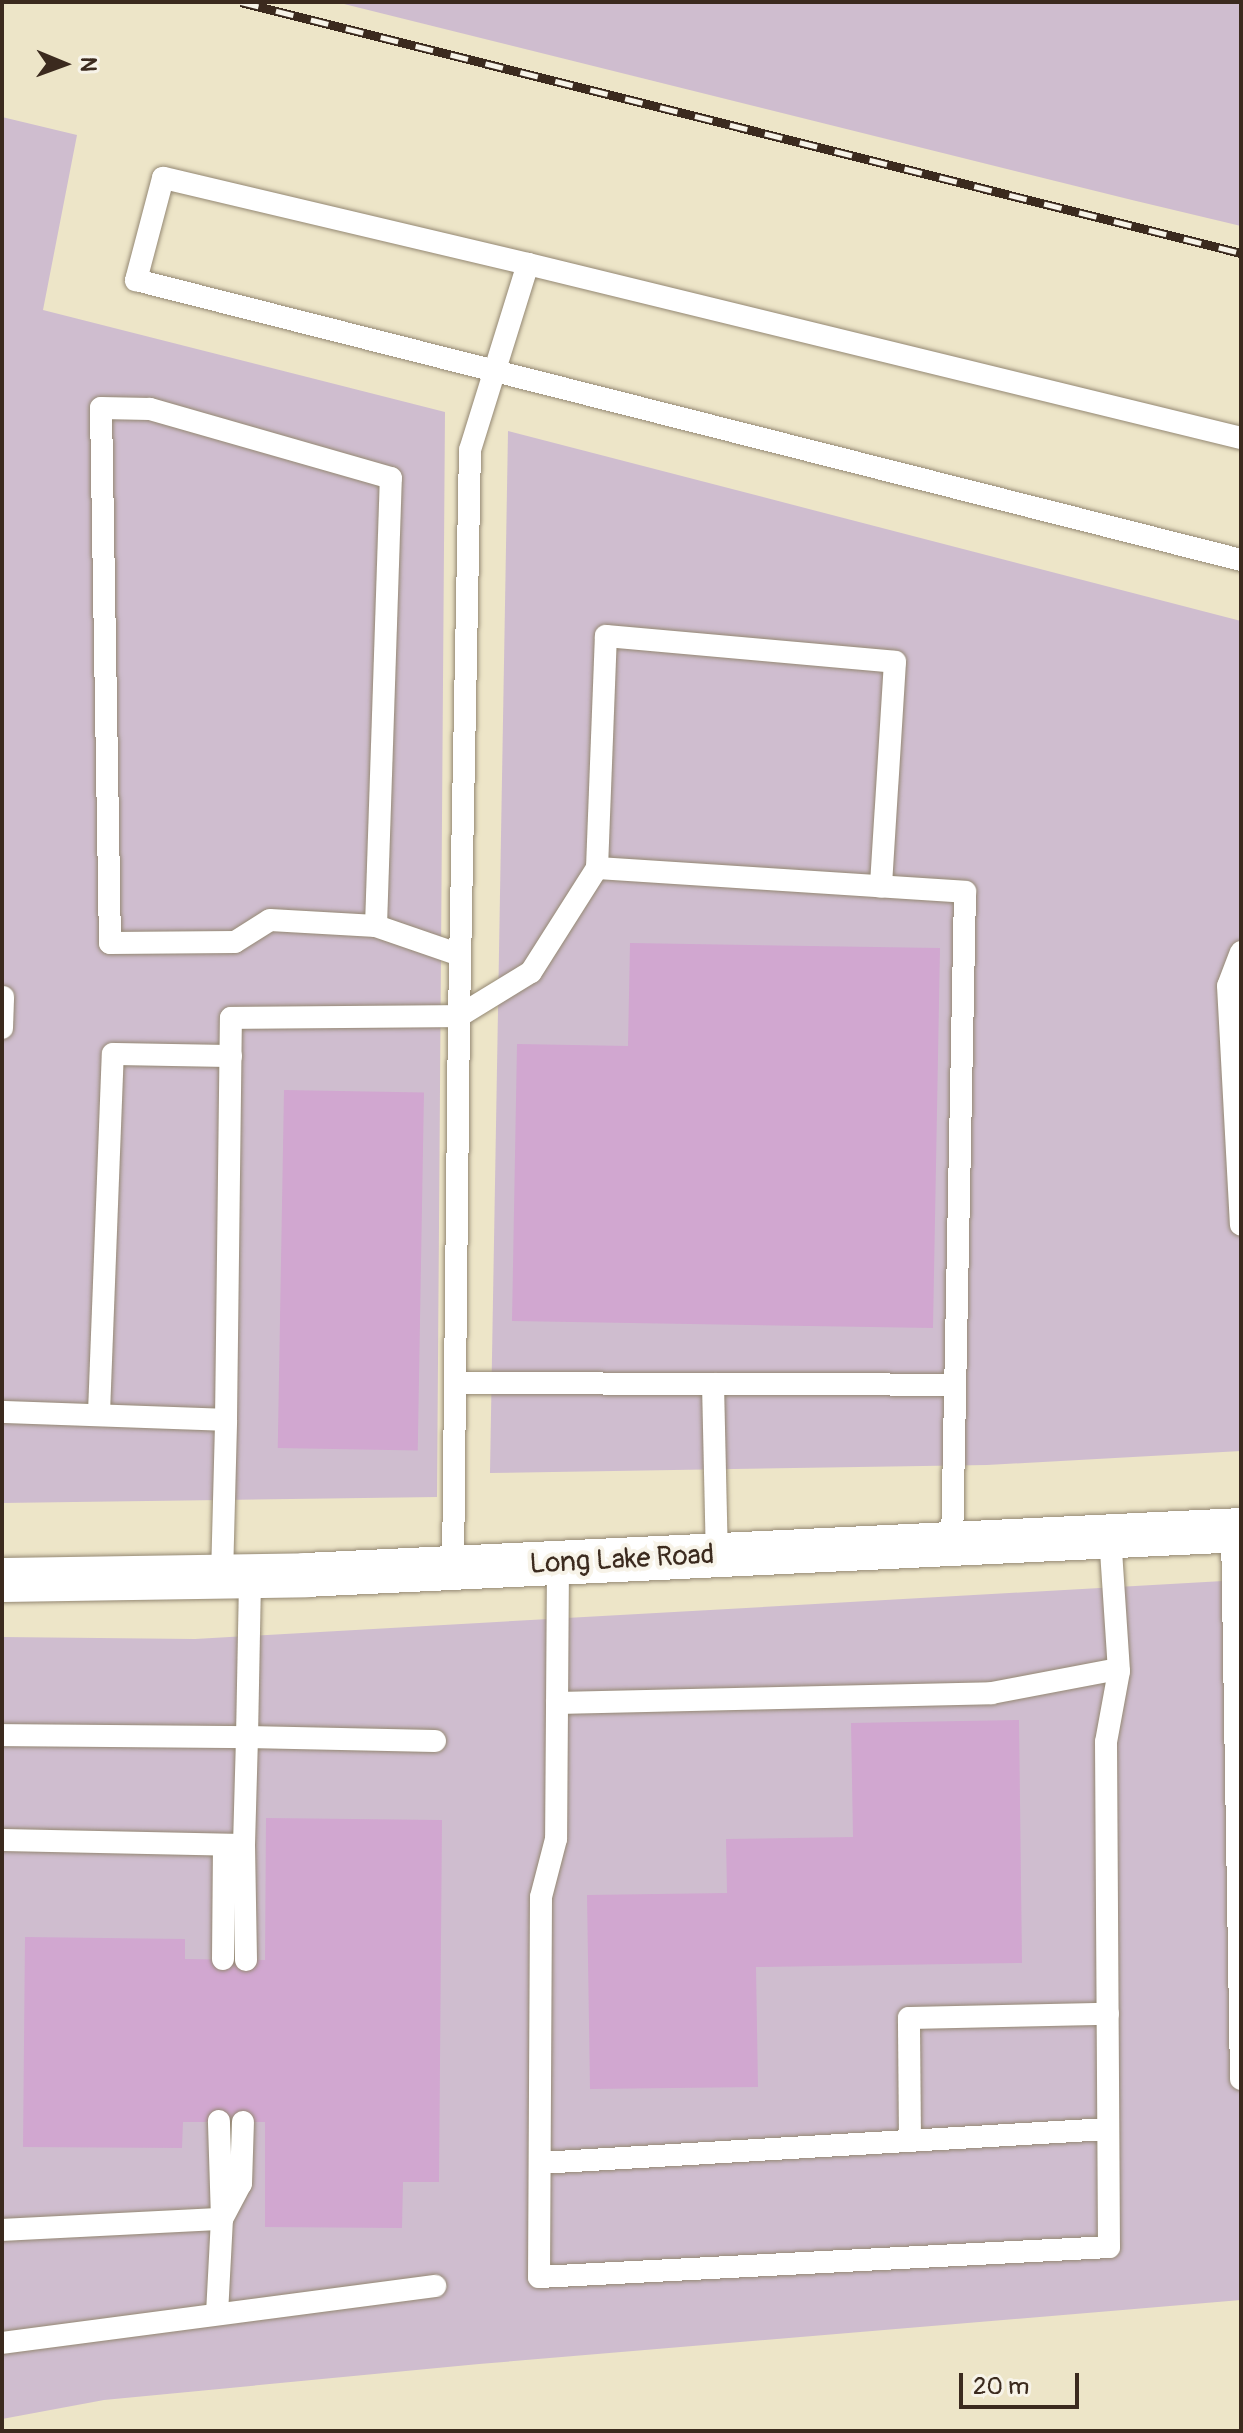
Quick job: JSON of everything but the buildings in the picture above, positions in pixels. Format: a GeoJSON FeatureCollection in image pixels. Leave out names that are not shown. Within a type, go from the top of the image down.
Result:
{"type":"FeatureCollection","features":[{"type":"Feature","properties":{"kind":"street","name":"Long Lake Road"},"geometry":{"type":"LineString","coordinates":[[2,1580],[236,1577],[453,1569],[1237,1530]]}},
{"type":"Feature","properties":{"kind":"lane"},"geometry":{"type":"LineString","coordinates":[[1241,438],[163,178],[136,280],[1241,560]]}},
{"type":"Feature","properties":{"kind":"lane"},"geometry":{"type":"LineString","coordinates":[[453,1569],[459,1016],[470,450],[492,370],[528,264]]}},
{"type":"Feature","properties":{"kind":"lane"},"geometry":{"type":"LineString","coordinates":[[376,926],[391,478],[150,409],[101,408],[110,943],[235,942],[270,920],[376,926],[460,955]]}},
{"type":"Feature","properties":{"kind":"lane"},"geometry":{"type":"LineString","coordinates":[[223,1959],[247,1737],[226,1420],[231,1018],[459,1016],[531,972],[597,868],[606,636],[895,662],[881,887]]}},
{"type":"Feature","properties":{"kind":"lane"},"geometry":{"type":"LineString","coordinates":[[597,868],[965,892],[952,1544]]}},
{"type":"Feature","properties":{"kind":"lane"},"geometry":{"type":"LineString","coordinates":[[1241,952],[1228,986],[1241,1225]]}},
{"type":"Feature","properties":{"kind":"lane"},"geometry":{"type":"LineString","coordinates":[[2,1028],[3,997]]}},
{"type":"Feature","properties":{"kind":"lane"},"geometry":{"type":"LineString","coordinates":[[99,1413],[113,1054],[231,1056]]}},
{"type":"Feature","properties":{"kind":"lane"},"geometry":{"type":"LineString","coordinates":[[457,1383],[955,1385]]}},
{"type":"Feature","properties":{"kind":"lane"},"geometry":{"type":"LineString","coordinates":[[713,1384],[717,1556]]}},
{"type":"Feature","properties":{"kind":"lane"},"geometry":{"type":"LineString","coordinates":[[2,1412],[99,1413],[226,1420]]}},
{"type":"Feature","properties":{"kind":"lane"},"geometry":{"type":"LineString","coordinates":[[1237,1530],[1241,2079]]}},
{"type":"Feature","properties":{"kind":"lane"},"geometry":{"type":"LineString","coordinates":[[558,1564],[556,1839],[541,1897],[539,2277],[1109,2247],[1106,1742],[1118,1669],[1110,1536]]}},
{"type":"Feature","properties":{"kind":"lane"},"geometry":{"type":"LineString","coordinates":[[557,1703],[992,1693],[1118,1669]]}},
{"type":"Feature","properties":{"kind":"lane"},"geometry":{"type":"LineString","coordinates":[[2,1735],[435,1741]]}},
{"type":"Feature","properties":{"kind":"lane"},"geometry":{"type":"LineString","coordinates":[[2,1840],[234,1845]]}},
{"type":"Feature","properties":{"kind":"lane"},"geometry":{"type":"LineString","coordinates":[[234,1845],[246,1960]]}},
{"type":"Feature","properties":{"kind":"lane"},"geometry":{"type":"LineString","coordinates":[[910,2141],[909,2018],[1108,2014]]}},
{"type":"Feature","properties":{"kind":"lane"},"geometry":{"type":"LineString","coordinates":[[217,2314],[222,2219],[219,2121]]}},
{"type":"Feature","properties":{"kind":"lane"},"geometry":{"type":"LineString","coordinates":[[222,2219],[241,2184],[243,2122]]}},
{"type":"Feature","properties":{"kind":"lane"},"geometry":{"type":"LineString","coordinates":[[540,2163],[1108,2129]]}},
{"type":"Feature","properties":{"kind":"lane"},"geometry":{"type":"LineString","coordinates":[[2,2230],[222,2219]]}},
{"type":"Feature","properties":{"kind":"lane"},"geometry":{"type":"LineString","coordinates":[[2,2343],[435,2286]]}},
{"type":"Feature","properties":{"kind":"shaded area"},"geometry":{"type":"Polygon","coordinates":[[[336,2],[1241,2],[1241,226],[1132,200],[336,2]]]}},
{"type":"Feature","properties":{"kind":"shaded area"},"geometry":{"type":"Polygon","coordinates":[[[2,117],[77,135],[43,310],[445,412],[437,1497],[2,1503],[2,117]]]}},
{"type":"Feature","properties":{"kind":"shaded area"},"geometry":{"type":"Polygon","coordinates":[[[508,431],[1241,621],[1241,1451],[987,1465],[490,1473],[508,431]]]}},
{"type":"Feature","properties":{"kind":"shaded area"},"geometry":{"type":"Polygon","coordinates":[[[1241,1580],[1241,2300],[479,2364],[104,2400],[2,2419],[2,1637],[195,1639],[1241,1580]]]}},
{"type":"Feature","properties":{"kind":"railway"},"geometry":{"type":"LineString","coordinates":[[241,2],[1241,253]]}}]}
